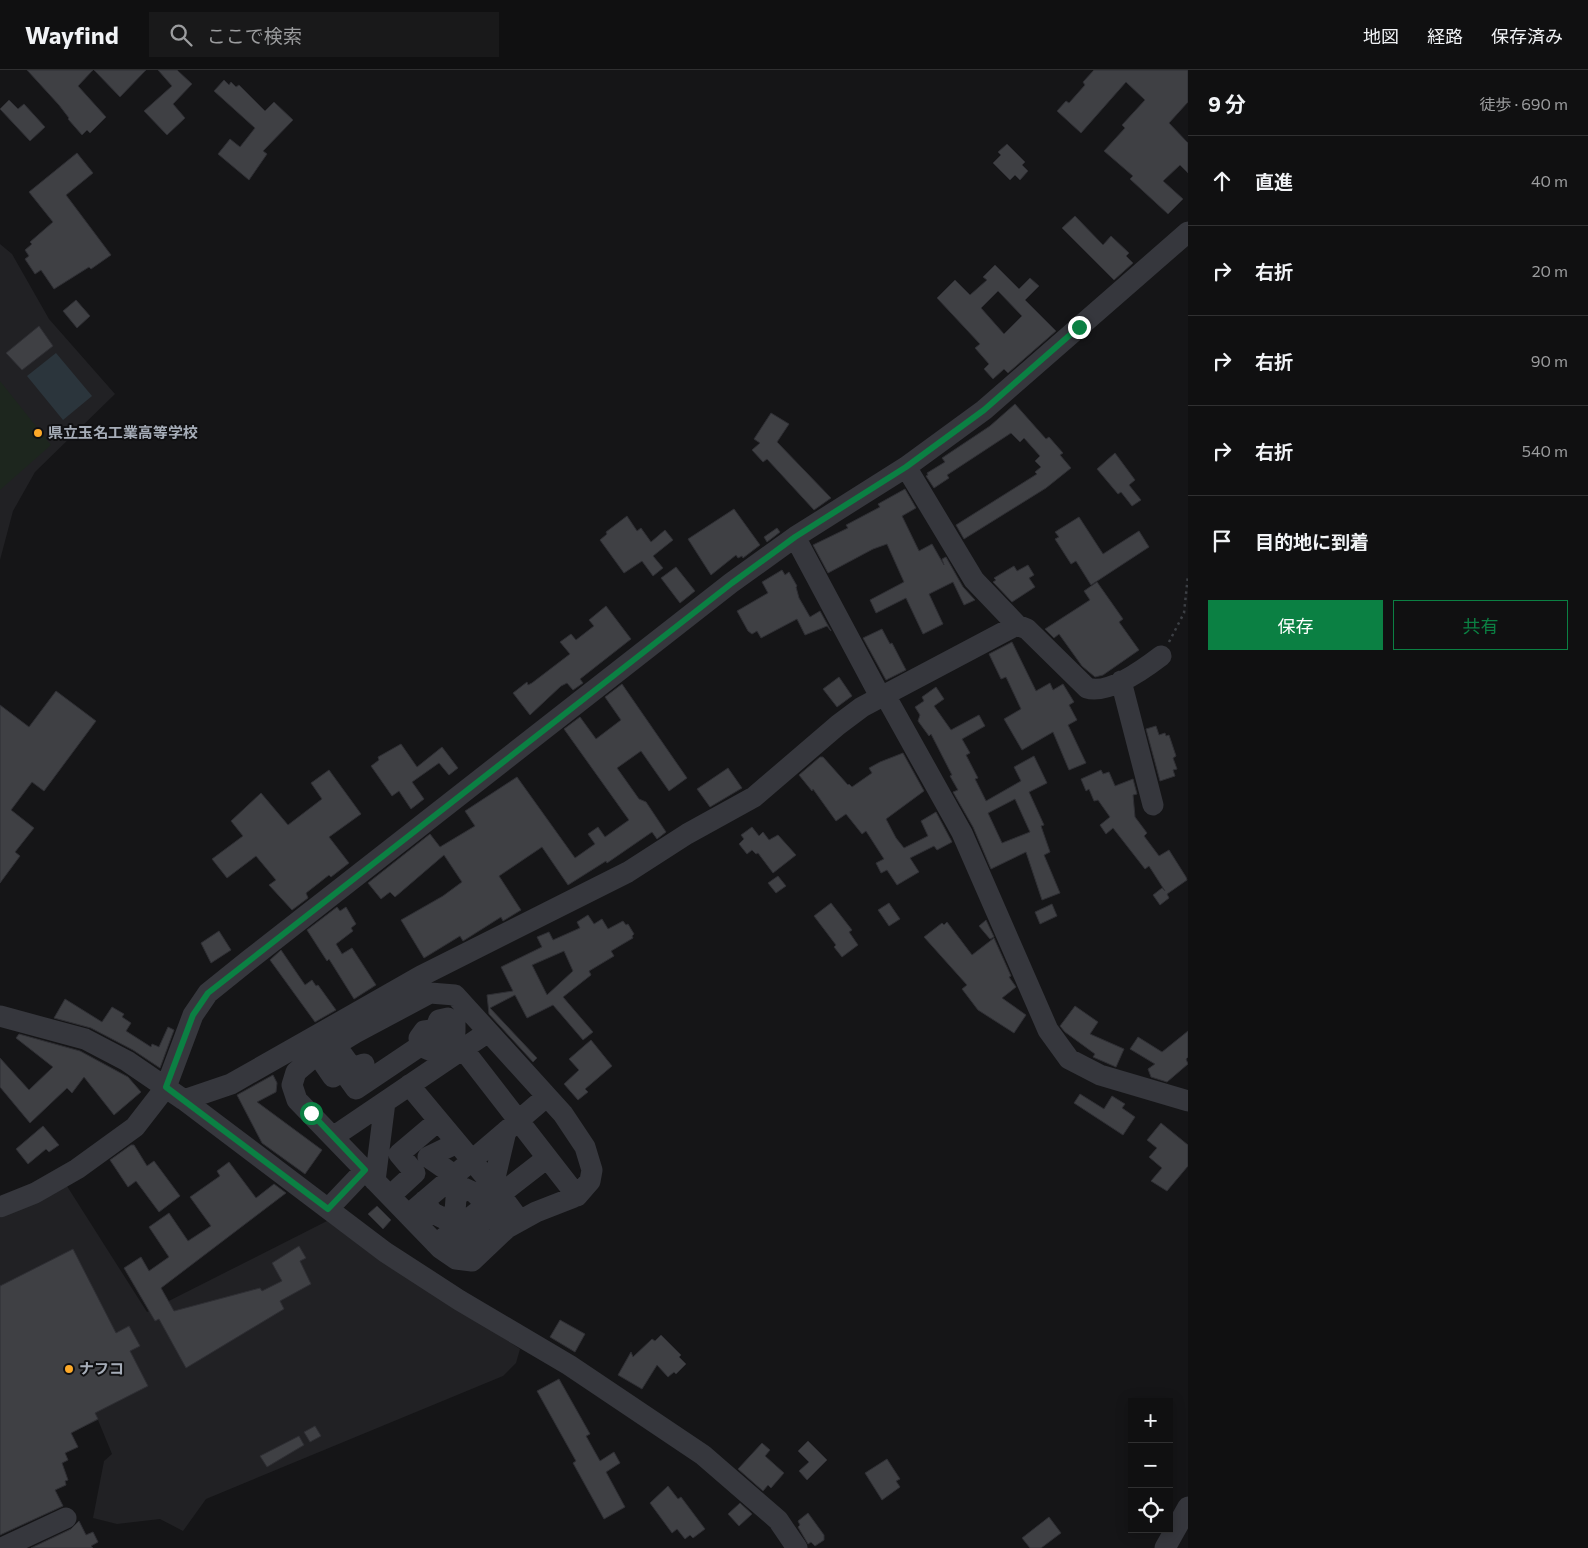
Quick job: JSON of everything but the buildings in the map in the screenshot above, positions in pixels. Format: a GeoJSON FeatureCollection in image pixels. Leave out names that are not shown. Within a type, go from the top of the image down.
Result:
{"type":"FeatureCollection","features":[{"type":"Feature","properties":{"kind":"street"},"geometry":{"type":"LineString","coordinates":[[0,1207],[35,1193],[77,1170],[135,1127],[166,1087],[193,1015],[208,993],[593,690],[795,537],[906,467],[991,404],[1188,232]]}},
{"type":"Feature","properties":{"kind":"street"},"geometry":{"type":"LineString","coordinates":[[906,467],[974,580],[1017,625],[1027,629],[1087,688],[1095,691],[1121,681],[1147,667],[1161,656]]}},
{"type":"Feature","properties":{"kind":"street"},"geometry":{"type":"LineString","coordinates":[[795,537],[883,697],[962,833],[1048,1030],[1069,1059],[1100,1075],[1188,1101]]}},
{"type":"Feature","properties":{"kind":"street"},"geometry":{"type":"LineString","coordinates":[[184,1100],[231,1084],[421,976],[628,872],[688,834],[754,797],[838,725],[862,707],[1017,625]]}},
{"type":"Feature","properties":{"kind":"street"},"geometry":{"type":"LineString","coordinates":[[1121,681],[1154,805]]}},
{"type":"Feature","properties":{"kind":"street"},"geometry":{"type":"LineString","coordinates":[[416,1208],[443,1238],[456,1259],[472,1261],[514,1225],[536,1212],[577,1196],[590,1181],[592,1170],[590,1160],[562,1114],[455,995],[430,993],[296,1072],[292,1085],[297,1100],[390,1196],[416,1208],[433,1212],[445,1219],[455,1212],[456,1198],[464,1188],[475,1193],[493,1195]]}},
{"type":"Feature","properties":{"kind":"street"},"geometry":{"type":"LineString","coordinates":[[0,1016],[85,1039],[127,1061],[166,1087],[385,1252],[451,1295],[569,1365],[703,1455],[778,1520],[797,1548]]}},
{"type":"Feature","properties":{"kind":"street"},"geometry":{"type":"LineString","coordinates":[[333,1137],[488,1032]]}},
{"type":"Feature","properties":{"kind":"street"},"geometry":{"type":"LineString","coordinates":[[364,1064],[352,1068],[339,1050],[330,1052],[322,1061],[334,1078],[343,1071],[356,1089],[429,1040]]}},
{"type":"Feature","properties":{"kind":"street"},"geometry":{"type":"LineString","coordinates":[[463,1049],[512,1125],[547,1158],[577,1196]]}},
{"type":"Feature","properties":{"kind":"street"},"geometry":{"type":"LineString","coordinates":[[409,1085],[471,1160],[514,1225]]}},
{"type":"Feature","properties":{"kind":"street"},"geometry":{"type":"LineString","coordinates":[[416,1208],[546,1096]]}},
{"type":"Feature","properties":{"kind":"street"},"geometry":{"type":"LineString","coordinates":[[328,1209],[370,1175],[385,1102]]}},
{"type":"Feature","properties":{"kind":"street"},"geometry":{"type":"LineString","coordinates":[[390,1196],[415,1173],[399,1154],[438,1121]]}},
{"type":"Feature","properties":{"kind":"street"},"geometry":{"type":"LineString","coordinates":[[493,1195],[512,1125]]}},
{"type":"Feature","properties":{"kind":"street"},"geometry":{"type":"LineString","coordinates":[[454,1175],[428,1157],[457,1144]]}},
{"type":"Feature","properties":{"kind":"street"},"geometry":{"type":"LineString","coordinates":[[443,1238],[493,1195],[547,1158]]}},
{"type":"Feature","properties":{"kind":"street"},"geometry":{"type":"LineString","coordinates":[[1165,1548],[1188,1507]]}},
{"type":"Feature","properties":{"kind":"street"},"geometry":{"type":"LineString","coordinates":[[2,1548],[66,1518]]}},
{"type":"Feature","properties":{"kind":"path"},"geometry":{"type":"LineString","coordinates":[[1161,656],[1184,614],[1188,575]]}},
{"type":"Feature","properties":{"kind":"shaded area","name":"県立玉名工業高等学校"},"geometry":{"type":"Polygon","coordinates":[[[0,244],[12,254],[49,319],[115,394],[35,472],[13,511],[0,560],[0,244]]]}},
{"type":"Feature","properties":{"kind":"shaded area"},"geometry":{"type":"Polygon","coordinates":[[[56,353],[92,396],[63,420],[27,376],[56,353]]]}},
{"type":"Feature","properties":{"kind":"shaded area"},"geometry":{"type":"Polygon","coordinates":[[[0,381],[51,445],[0,490],[0,381]]]}},
{"type":"Feature","properties":{"kind":"shaded area"},"geometry":{"type":"Polygon","coordinates":[[[65,1183],[147,1312],[327,1221],[520,1349],[516,1363],[503,1376],[206,1499],[183,1531],[160,1519],[117,1524],[93,1518],[104,1461],[112,1454],[98,1420],[0,1467],[0,1218],[65,1183]]]}},
{"type":"Feature","properties":{"kind":"place","name":"県立玉名工業高等学校"},"geometry":{"type":"Point","coordinates":[38,433]}},
{"type":"Feature","properties":{"kind":"place","name":"ナフコ"},"geometry":{"type":"Point","coordinates":[69,1369]}},
{"type":"Feature","properties":{"kind":"route"},"geometry":{"type":"LineString","coordinates":[[311,1113],[365,1170],[328,1209],[166,1087],[193,1015],[208,993],[732,583],[795,537],[906,467],[984,410],[1079,327]]}}]}
